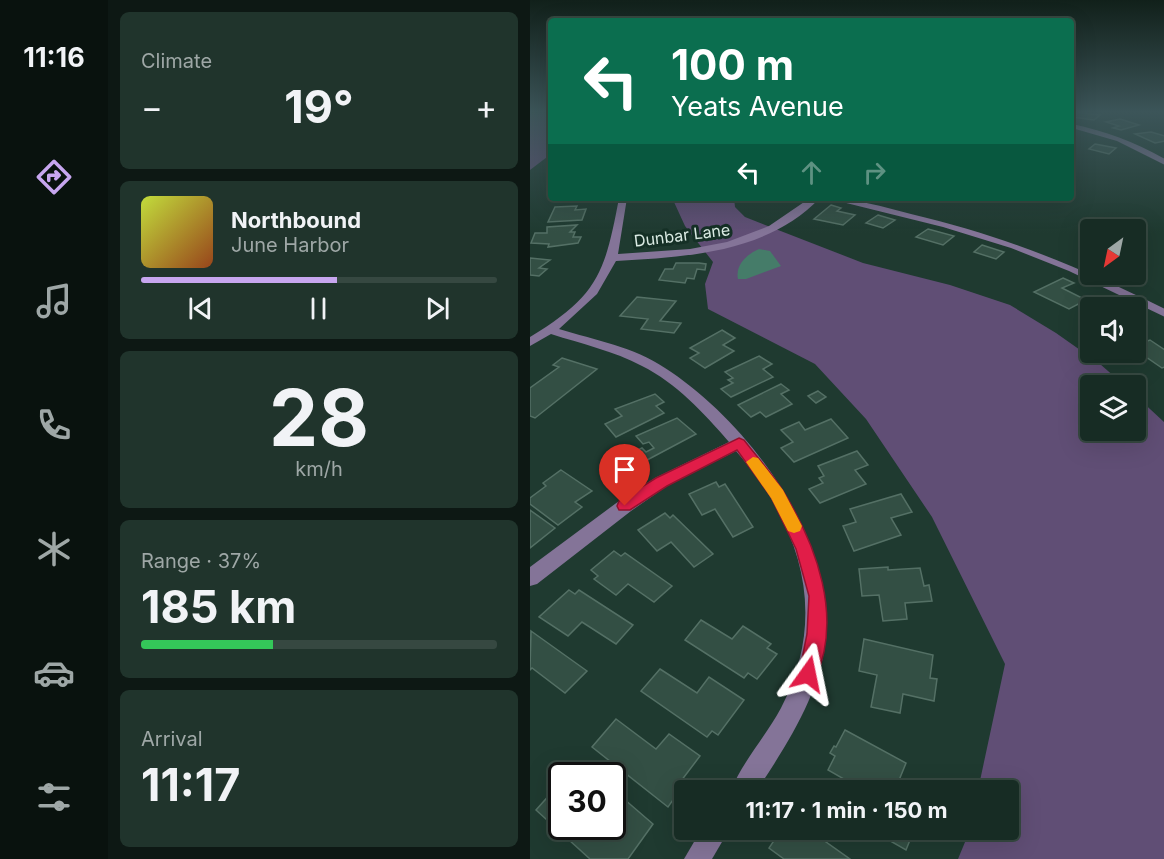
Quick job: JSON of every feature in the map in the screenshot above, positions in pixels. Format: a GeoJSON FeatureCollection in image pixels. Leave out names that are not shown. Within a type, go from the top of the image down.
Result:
{"type":"FeatureCollection","features":[{"type":"Feature","properties":{"kind":"street"},"geometry":{"type":"LineString","coordinates":[[1148,153],[1164,164]]}},
{"type":"Feature","properties":{"kind":"street"},"geometry":{"type":"LineString","coordinates":[[530,342],[550,330],[594,290],[611,258],[622,201]]}},
{"type":"Feature","properties":{"kind":"street","name":"Dunbar Lane"},"geometry":{"type":"LineString","coordinates":[[611,258],[698,250],[737,243],[775,227],[812,201]]}},
{"type":"Feature","properties":{"kind":"street"},"geometry":{"type":"LineString","coordinates":[[844,201],[893,212],[1015,246],[1115,288],[1164,314]]}},
{"type":"Feature","properties":{"kind":"street"},"geometry":{"type":"LineString","coordinates":[[550,330],[632,357],[661,371],[689,394],[739,443],[777,494],[797,533],[818,596],[817,634],[808,674],[776,742],[750,780]]}},
{"type":"Feature","properties":{"kind":"street"},"geometry":{"type":"LineString","coordinates":[[530,578],[625,506],[662,482],[739,443]]}},
{"type":"Feature","properties":{"kind":"street"},"geometry":{"type":"LineString","coordinates":[[696,859],[709,840]]}},
{"type":"Feature","properties":{"kind":"shaded area"},"geometry":{"type":"Polygon","coordinates":[[[530,153],[548,153],[548,156],[530,170],[530,153]]]}},
{"type":"Feature","properties":{"kind":"shaded area"},"geometry":{"type":"Polygon","coordinates":[[[674,201],[734,201],[735,207],[745,217],[863,263],[950,285],[1010,305],[1080,350],[1080,363],[1099,363],[1113,375],[1080,375],[1080,441],[1146,441],[1146,405],[1164,422],[1164,859],[958,859],[966,840],[1019,840],[1019,780],[980,780],[1005,664],[932,517],[866,419],[815,364],[708,309],[705,284],[713,262],[685,226],[674,201]]]}},
{"type":"Feature","properties":{"kind":"shaded area"},"geometry":{"type":"Polygon","coordinates":[[[759,249],[770,251],[781,266],[746,279],[738,279],[740,265],[750,254],[759,249]]]}},
{"type":"Feature","properties":{"kind":"building"},"geometry":{"type":"Polygon","coordinates":[[[831,205],[841,208],[837,211],[855,215],[843,225],[814,219],[831,205]]]}},
{"type":"Feature","properties":{"kind":"building"},"geometry":{"type":"Polygon","coordinates":[[[577,206],[575,210],[586,209],[582,220],[548,222],[555,207],[577,206]]]}},
{"type":"Feature","properties":{"kind":"building"},"geometry":{"type":"Polygon","coordinates":[[[878,215],[895,220],[883,228],[866,223],[878,215]]]}},
{"type":"Feature","properties":{"kind":"building"},"geometry":{"type":"Polygon","coordinates":[[[577,225],[570,232],[575,232],[573,237],[581,237],[578,243],[548,247],[549,244],[531,243],[535,233],[547,233],[547,227],[577,225]]]}},
{"type":"Feature","properties":{"kind":"building"},"geometry":{"type":"Polygon","coordinates":[[[928,229],[954,236],[943,245],[916,237],[928,229]]]}},
{"type":"Feature","properties":{"kind":"building"},"geometry":{"type":"Polygon","coordinates":[[[982,245],[1004,252],[996,259],[974,252],[982,245]]]}},
{"type":"Feature","properties":{"kind":"building"},"geometry":{"type":"Polygon","coordinates":[[[530,258],[550,260],[539,268],[547,269],[539,276],[530,275],[530,258]]]}},
{"type":"Feature","properties":{"kind":"building"},"geometry":{"type":"Polygon","coordinates":[[[676,263],[706,264],[705,270],[697,269],[694,279],[687,278],[685,283],[659,280],[665,269],[673,269],[676,263]]]}},
{"type":"Feature","properties":{"kind":"building"},"geometry":{"type":"Polygon","coordinates":[[[1063,278],[1074,283],[1062,288],[1080,297],[1080,303],[1069,309],[1034,292],[1063,278]]]}},
{"type":"Feature","properties":{"kind":"building"},"geometry":{"type":"Polygon","coordinates":[[[637,297],[676,301],[660,321],[681,323],[674,333],[641,329],[648,319],[620,316],[637,297]]]}},
{"type":"Feature","properties":{"kind":"building"},"geometry":{"type":"Polygon","coordinates":[[[722,330],[735,338],[723,345],[734,351],[705,368],[690,358],[699,353],[690,348],[722,330]]]}},
{"type":"Feature","properties":{"kind":"building"},"geometry":{"type":"Polygon","coordinates":[[[1150,340],[1165,350],[1165,367],[1162,368],[1146,357],[1146,341],[1150,340]]]}},
{"type":"Feature","properties":{"kind":"building"},"geometry":{"type":"Polygon","coordinates":[[[759,356],[772,364],[763,369],[773,377],[731,397],[721,389],[733,383],[728,380],[733,378],[725,372],[759,356]]]}},
{"type":"Feature","properties":{"kind":"building"},"geometry":{"type":"Polygon","coordinates":[[[562,358],[597,369],[535,418],[530,416],[530,388],[559,367],[553,365],[562,358]]]}},
{"type":"Feature","properties":{"kind":"building"},"geometry":{"type":"Polygon","coordinates":[[[781,384],[789,390],[781,394],[792,404],[766,417],[760,412],[751,417],[738,405],[781,384]]]}},
{"type":"Feature","properties":{"kind":"building"},"geometry":{"type":"Polygon","coordinates":[[[818,391],[826,397],[816,403],[808,396],[818,391]]]}},
{"type":"Feature","properties":{"kind":"building"},"geometry":{"type":"Polygon","coordinates":[[[655,394],[664,402],[656,406],[664,413],[616,437],[605,424],[622,416],[615,409],[655,394]]]}},
{"type":"Feature","properties":{"kind":"building"},"geometry":{"type":"Polygon","coordinates":[[[677,418],[696,434],[634,467],[625,456],[642,448],[646,452],[654,448],[649,442],[643,444],[636,436],[677,418]]]}},
{"type":"Feature","properties":{"kind":"building"},"geometry":{"type":"Polygon","coordinates":[[[831,419],[848,438],[794,462],[781,448],[793,442],[781,430],[799,422],[805,430],[831,419]]]}},
{"type":"Feature","properties":{"kind":"building"},"geometry":{"type":"Polygon","coordinates":[[[857,451],[868,465],[855,470],[866,484],[820,503],[809,489],[823,483],[819,478],[824,476],[818,466],[857,451]]]}},
{"type":"Feature","properties":{"kind":"building"},"geometry":{"type":"Polygon","coordinates":[[[561,470],[592,491],[575,502],[582,507],[558,525],[530,504],[530,498],[546,486],[543,483],[561,470]]]}},
{"type":"Feature","properties":{"kind":"building"},"geometry":{"type":"Polygon","coordinates":[[[716,482],[719,487],[725,484],[753,527],[733,537],[715,509],[702,515],[689,494],[716,482]]]}},
{"type":"Feature","properties":{"kind":"building"},"geometry":{"type":"Polygon","coordinates":[[[901,494],[912,512],[891,518],[901,535],[854,551],[843,526],[856,522],[850,509],[901,494]]]}},
{"type":"Feature","properties":{"kind":"building"},"geometry":{"type":"Polygon","coordinates":[[[530,510],[555,528],[530,548],[530,510]]]}},
{"type":"Feature","properties":{"kind":"building"},"geometry":{"type":"Polygon","coordinates":[[[665,513],[670,518],[673,515],[713,554],[694,567],[671,542],[657,551],[638,530],[665,513]]]}},
{"type":"Feature","properties":{"kind":"building"},"geometry":{"type":"Polygon","coordinates":[[[614,551],[621,556],[625,553],[672,586],[654,602],[628,584],[616,595],[594,579],[598,576],[591,570],[614,551]]]}},
{"type":"Feature","properties":{"kind":"building"},"geometry":{"type":"Polygon","coordinates":[[[888,567],[888,570],[920,568],[924,586],[929,585],[932,601],[905,603],[907,619],[883,621],[879,595],[862,596],[859,569],[888,567]]]}},
{"type":"Feature","properties":{"kind":"building"},"geometry":{"type":"Polygon","coordinates":[[[569,590],[575,594],[579,590],[633,625],[616,644],[582,622],[568,636],[539,617],[569,590]]]}},
{"type":"Feature","properties":{"kind":"building"},"geometry":{"type":"Polygon","coordinates":[[[701,620],[732,639],[743,626],[771,644],[767,648],[777,654],[757,679],[748,673],[744,678],[685,640],[701,620]]]}},
{"type":"Feature","properties":{"kind":"building"},"geometry":{"type":"Polygon","coordinates":[[[531,631],[587,671],[565,693],[532,668],[530,670],[531,631]]]}},
{"type":"Feature","properties":{"kind":"building"},"geometry":{"type":"Polygon","coordinates":[[[864,639],[933,655],[930,678],[937,679],[934,701],[903,694],[900,713],[871,707],[877,675],[859,671],[864,639]]]}},
{"type":"Feature","properties":{"kind":"building"},"geometry":{"type":"Polygon","coordinates":[[[660,669],[697,693],[709,677],[744,700],[718,735],[712,731],[707,737],[641,691],[660,669]]]}},
{"type":"Feature","properties":{"kind":"building"},"geometry":{"type":"Polygon","coordinates":[[[616,719],[656,749],[669,734],[700,756],[682,780],[674,780],[674,799],[668,807],[626,774],[626,762],[611,762],[592,747],[616,719]]]}},
{"type":"Feature","properties":{"kind":"building"},"geometry":{"type":"Polygon","coordinates":[[[845,730],[906,763],[899,780],[844,780],[828,770],[835,756],[830,753],[834,746],[836,747],[845,730]]]}},
{"type":"Feature","properties":{"kind":"building"},"geometry":{"type":"Polygon","coordinates":[[[548,797],[548,821],[536,810],[548,797]]]}},
{"type":"Feature","properties":{"kind":"building"},"geometry":{"type":"Polygon","coordinates":[[[626,801],[653,824],[628,859],[590,859],[569,840],[626,840],[626,801]]]}},
{"type":"Feature","properties":{"kind":"building"},"geometry":{"type":"Polygon","coordinates":[[[774,840],[823,840],[850,859],[784,859],[769,848],[774,840]]]}},
{"type":"Feature","properties":{"kind":"building"},"geometry":{"type":"Polygon","coordinates":[[[888,840],[910,840],[906,850],[888,840]]]}},
{"type":"Feature","properties":{"kind":"slow traffic"},"geometry":{"type":"LineString","coordinates":[[753,462],[777,494],[794,526]]}},
{"type":"Feature","properties":{"kind":"route"},"geometry":{"type":"LineString","coordinates":[[625,506],[662,482],[739,443],[777,494],[804,549],[818,596],[817,634],[808,674]]}}]}
